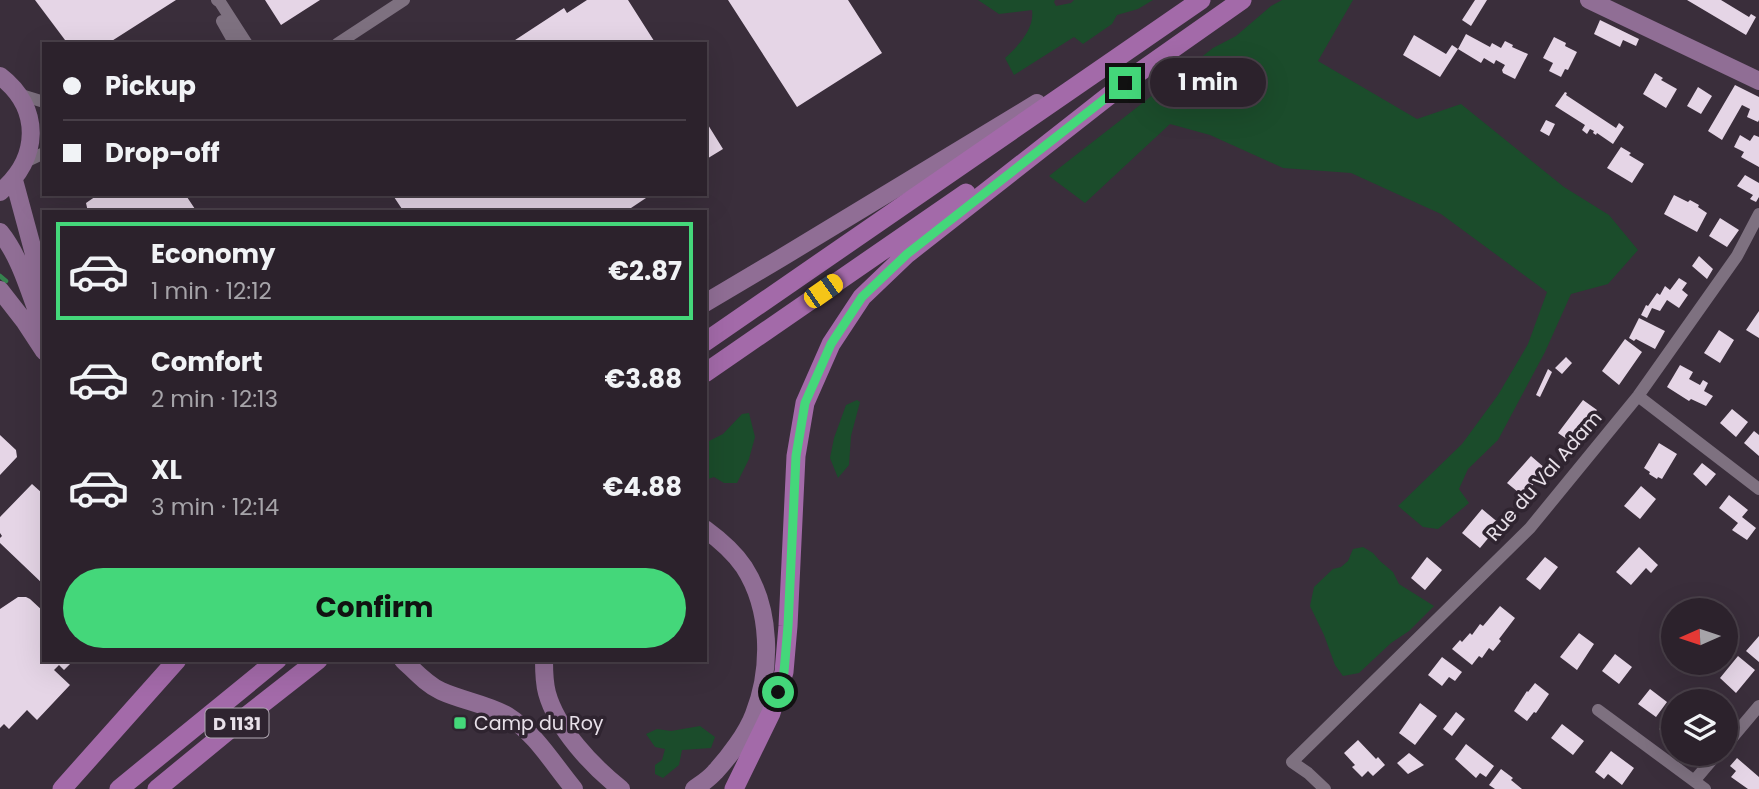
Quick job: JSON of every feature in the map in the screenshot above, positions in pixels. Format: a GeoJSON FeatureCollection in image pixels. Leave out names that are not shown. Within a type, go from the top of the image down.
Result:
{"type":"FeatureCollection","features":[{"type":"Feature","properties":{"kind":"main road"},"geometry":{"type":"LineString","coordinates":[[707,341],[1200,0]]}},
{"type":"Feature","properties":{"kind":"main road"},"geometry":{"type":"LineString","coordinates":[[707,372],[1242,0]]}},
{"type":"Feature","properties":{"kind":"main road"},"geometry":{"type":"LineString","coordinates":[[1589,0],[1759,81]]}},
{"type":"Feature","properties":{"kind":"main road"},"geometry":{"type":"LineString","coordinates":[[707,302],[1141,40]]}},
{"type":"Feature","properties":{"kind":"main road"},"geometry":{"type":"LineString","coordinates":[[0,76],[18,94],[27,109],[31,127],[25,162],[14,180],[0,192]]}},
{"type":"Feature","properties":{"kind":"main road"},"geometry":{"type":"LineString","coordinates":[[734,789],[771,713],[784,672],[796,456],[805,403],[831,344],[862,297],[907,254],[1125,83]]}},
{"type":"Feature","properties":{"kind":"main road"},"geometry":{"type":"LineString","coordinates":[[14,180],[42,284]]}},
{"type":"Feature","properties":{"kind":"main road"},"geometry":{"type":"LineString","coordinates":[[0,232],[10,246],[42,325]]}},
{"type":"Feature","properties":{"kind":"main road"},"geometry":{"type":"LineString","coordinates":[[0,290],[42,348]]}},
{"type":"Feature","properties":{"kind":"main road"},"geometry":{"type":"LineString","coordinates":[[694,789],[714,774],[736,746],[754,715],[764,683],[766,652],[764,621],[757,593],[744,567],[727,546],[707,531]]}},
{"type":"Feature","properties":{"kind":"main road"},"geometry":{"type":"LineString","coordinates":[[62,789],[175,662]]}},
{"type":"Feature","properties":{"kind":"main road","name":"D 1131"},"geometry":{"type":"LineString","coordinates":[[118,789],[275,662]]}},
{"type":"Feature","properties":{"kind":"main road","name":"D 1131"},"geometry":{"type":"LineString","coordinates":[[157,789],[315,662]]}},
{"type":"Feature","properties":{"kind":"main road"},"geometry":{"type":"LineString","coordinates":[[235,725],[327,662]]}},
{"type":"Feature","properties":{"kind":"main road"},"geometry":{"type":"LineString","coordinates":[[544,662],[547,694],[565,728],[602,774],[621,789]]}},
{"type":"Feature","properties":{"kind":"main road"},"geometry":{"type":"LineString","coordinates":[[406,663],[441,691],[490,707],[510,718],[535,741],[574,789]]}},
{"type":"Feature","properties":{"kind":"street"},"geometry":{"type":"LineString","coordinates":[[209,0],[234,42]]}},
{"type":"Feature","properties":{"kind":"street"},"geometry":{"type":"LineString","coordinates":[[217,0],[246,42]]}},
{"type":"Feature","properties":{"kind":"street"},"geometry":{"type":"LineString","coordinates":[[340,42],[404,0]]}},
{"type":"Feature","properties":{"kind":"street"},"geometry":{"type":"LineString","coordinates":[[18,94],[42,101]]}},
{"type":"Feature","properties":{"kind":"street"},"geometry":{"type":"LineString","coordinates":[[25,162],[42,154]]}},
{"type":"Feature","properties":{"kind":"street","name":"Rue du Val Adam"},"geometry":{"type":"LineString","coordinates":[[1325,789],[1292,762],[1530,528],[1638,396],[1737,256],[1759,214]]}},
{"type":"Feature","properties":{"kind":"street"},"geometry":{"type":"LineString","coordinates":[[1638,396],[1759,489]]}},
{"type":"Feature","properties":{"kind":"street"},"geometry":{"type":"LineString","coordinates":[[1738,731],[1759,706]]}},
{"type":"Feature","properties":{"kind":"street"},"geometry":{"type":"LineString","coordinates":[[1598,710],[1700,785],[1710,766]]}},
{"type":"Feature","properties":{"kind":"green space"},"geometry":{"type":"Polygon","coordinates":[[[978,0],[1055,0],[1056,6],[1074,0],[1153,0],[1138,9],[1117,15],[1112,24],[1083,44],[1074,37],[1014,75],[1005,58],[1028,31],[1032,10],[999,14],[978,0]]]}},
{"type":"Feature","properties":{"kind":"green space"},"geometry":{"type":"Polygon","coordinates":[[[1282,0],[1353,0],[1318,61],[1417,119],[1461,104],[1564,187],[1609,215],[1638,250],[1608,284],[1571,294],[1545,352],[1498,440],[1468,469],[1459,489],[1469,503],[1438,529],[1423,527],[1398,506],[1462,444],[1498,395],[1528,344],[1547,292],[1441,214],[1351,173],[1283,168],[1210,135],[1170,124],[1085,203],[1049,176],[1213,48],[1236,36],[1282,0]]]}},
{"type":"Feature","properties":{"kind":"green space"},"geometry":{"type":"Polygon","coordinates":[[[857,400],[860,402],[851,436],[849,465],[838,478],[830,458],[834,438],[846,405],[857,400]]]}},
{"type":"Feature","properties":{"kind":"green space"},"geometry":{"type":"Polygon","coordinates":[[[749,413],[755,437],[749,459],[737,483],[724,483],[714,477],[707,479],[707,442],[723,434],[742,414],[749,413]]]}},
{"type":"Feature","properties":{"kind":"green space"},"geometry":{"type":"Polygon","coordinates":[[[1363,547],[1393,572],[1399,584],[1434,606],[1359,673],[1343,676],[1335,665],[1310,606],[1314,587],[1333,569],[1348,561],[1353,549],[1363,547]]]}},
{"type":"Feature","properties":{"kind":"green space"},"geometry":{"type":"Polygon","coordinates":[[[700,726],[715,737],[711,748],[682,750],[679,765],[663,778],[655,774],[655,765],[662,760],[665,749],[655,747],[646,734],[657,729],[671,731],[700,726]]]}},
{"type":"Feature","properties":{"kind":"building"},"geometry":{"type":"Polygon","coordinates":[[[35,0],[176,0],[110,42],[66,42],[35,0]]]}},
{"type":"Feature","properties":{"kind":"building"},"geometry":{"type":"Polygon","coordinates":[[[265,0],[320,0],[281,25],[265,0]]]}},
{"type":"Feature","properties":{"kind":"building"},"geometry":{"type":"Polygon","coordinates":[[[587,0],[628,0],[655,42],[512,42],[564,8],[567,13],[587,0]]]}},
{"type":"Feature","properties":{"kind":"building"},"geometry":{"type":"Polygon","coordinates":[[[728,0],[848,0],[882,53],[797,107],[728,0]]]}},
{"type":"Feature","properties":{"kind":"building"},"geometry":{"type":"Polygon","coordinates":[[[1475,0],[1487,0],[1471,26],[1462,20],[1475,0]]]}},
{"type":"Feature","properties":{"kind":"building"},"geometry":{"type":"Polygon","coordinates":[[[1687,0],[1721,0],[1749,17],[1751,14],[1756,17],[1746,35],[1687,0]]]}},
{"type":"Feature","properties":{"kind":"building"},"geometry":{"type":"Polygon","coordinates":[[[1600,20],[1639,39],[1636,46],[1623,40],[1620,47],[1594,34],[1600,20]]]}},
{"type":"Feature","properties":{"kind":"building"},"geometry":{"type":"Polygon","coordinates":[[[1466,34],[1490,47],[1492,43],[1501,48],[1505,41],[1528,54],[1515,79],[1503,73],[1505,65],[1496,60],[1494,64],[1484,58],[1481,63],[1458,49],[1466,34]]]}},
{"type":"Feature","properties":{"kind":"building"},"geometry":{"type":"Polygon","coordinates":[[[1414,35],[1446,54],[1452,45],[1458,49],[1440,77],[1403,55],[1414,35]]]}},
{"type":"Feature","properties":{"kind":"building"},"geometry":{"type":"Polygon","coordinates":[[[1554,37],[1577,52],[1568,70],[1565,69],[1561,77],[1549,71],[1553,63],[1543,58],[1554,37]]]}},
{"type":"Feature","properties":{"kind":"building"},"geometry":{"type":"Polygon","coordinates":[[[1655,73],[1663,78],[1661,80],[1677,89],[1666,108],[1643,94],[1655,73]]]}},
{"type":"Feature","properties":{"kind":"building"},"geometry":{"type":"Polygon","coordinates":[[[1735,85],[1759,97],[1759,120],[1758,122],[1747,117],[1750,109],[1742,105],[1722,140],[1708,131],[1735,85]]]}},
{"type":"Feature","properties":{"kind":"building"},"geometry":{"type":"Polygon","coordinates":[[[1698,87],[1712,96],[1701,114],[1687,106],[1698,87]]]}},
{"type":"Feature","properties":{"kind":"building"},"geometry":{"type":"Polygon","coordinates":[[[1565,92],[1616,128],[1619,123],[1624,127],[1613,144],[1590,129],[1587,134],[1582,130],[1585,125],[1555,106],[1565,92]]]}},
{"type":"Feature","properties":{"kind":"building"},"geometry":{"type":"Polygon","coordinates":[[[1546,120],[1555,124],[1549,136],[1540,131],[1546,120]]]}},
{"type":"Feature","properties":{"kind":"building"},"geometry":{"type":"Polygon","coordinates":[[[707,123],[723,149],[707,159],[707,123]]]}},
{"type":"Feature","properties":{"kind":"building"},"geometry":{"type":"Polygon","coordinates":[[[1740,135],[1750,141],[1754,135],[1759,137],[1759,167],[1741,157],[1744,152],[1734,147],[1740,135]]]}},
{"type":"Feature","properties":{"kind":"building"},"geometry":{"type":"Polygon","coordinates":[[[1621,147],[1644,164],[1632,183],[1607,168],[1621,147]]]}},
{"type":"Feature","properties":{"kind":"building"},"geometry":{"type":"Polygon","coordinates":[[[1745,175],[1759,183],[1759,197],[1756,202],[1750,199],[1753,195],[1737,186],[1745,175]]]}},
{"type":"Feature","properties":{"kind":"building"},"geometry":{"type":"Polygon","coordinates":[[[1674,195],[1688,202],[1690,200],[1707,213],[1697,232],[1664,214],[1674,195]]]}},
{"type":"Feature","properties":{"kind":"building"},"geometry":{"type":"Polygon","coordinates":[[[96,196],[186,196],[196,210],[88,210],[86,203],[96,196]]]}},
{"type":"Feature","properties":{"kind":"building"},"geometry":{"type":"Polygon","coordinates":[[[393,196],[649,196],[628,210],[403,210],[393,196]]]}},
{"type":"Feature","properties":{"kind":"building"},"geometry":{"type":"Polygon","coordinates":[[[1720,218],[1739,230],[1727,247],[1709,236],[1720,218]]]}},
{"type":"Feature","properties":{"kind":"building"},"geometry":{"type":"Polygon","coordinates":[[[1699,256],[1713,269],[1707,279],[1692,266],[1699,256]]]}},
{"type":"Feature","properties":{"kind":"building"},"geometry":{"type":"Polygon","coordinates":[[[1679,278],[1687,283],[1682,290],[1688,295],[1679,308],[1667,300],[1660,311],[1652,308],[1647,318],[1641,315],[1657,293],[1660,295],[1665,286],[1670,290],[1679,278]]]}},
{"type":"Feature","properties":{"kind":"building"},"geometry":{"type":"Polygon","coordinates":[[[1759,311],[1759,338],[1746,330],[1759,311]]]}},
{"type":"Feature","properties":{"kind":"building"},"geometry":{"type":"Polygon","coordinates":[[[1639,318],[1665,331],[1655,349],[1629,338],[1639,318]]]}},
{"type":"Feature","properties":{"kind":"building"},"geometry":{"type":"Polygon","coordinates":[[[1719,330],[1734,340],[1720,363],[1704,353],[1719,330]]]}},
{"type":"Feature","properties":{"kind":"building"},"geometry":{"type":"Polygon","coordinates":[[[1625,339],[1642,352],[1619,385],[1602,371],[1625,339]]]}},
{"type":"Feature","properties":{"kind":"building"},"geometry":{"type":"Polygon","coordinates":[[[1566,357],[1572,363],[1562,374],[1555,368],[1566,357]]]}},
{"type":"Feature","properties":{"kind":"building"},"geometry":{"type":"Polygon","coordinates":[[[1680,365],[1693,372],[1689,379],[1700,385],[1703,380],[1708,383],[1704,391],[1713,396],[1706,406],[1691,399],[1689,401],[1667,387],[1680,365]]]}},
{"type":"Feature","properties":{"kind":"building"},"geometry":{"type":"Polygon","coordinates":[[[1548,369],[1552,372],[1540,397],[1536,395],[1548,369]]]}},
{"type":"Feature","properties":{"kind":"building"},"geometry":{"type":"Polygon","coordinates":[[[1583,400],[1597,410],[1571,442],[1558,433],[1583,400]]]}},
{"type":"Feature","properties":{"kind":"building"},"geometry":{"type":"Polygon","coordinates":[[[1732,409],[1748,422],[1736,437],[1720,423],[1732,409]]]}},
{"type":"Feature","properties":{"kind":"building"},"geometry":{"type":"Polygon","coordinates":[[[1754,431],[1759,435],[1759,456],[1744,443],[1754,431]]]}},
{"type":"Feature","properties":{"kind":"building"},"geometry":{"type":"Polygon","coordinates":[[[0,435],[16,450],[17,457],[0,475],[0,435]]]}},
{"type":"Feature","properties":{"kind":"building"},"geometry":{"type":"Polygon","coordinates":[[[1659,443],[1677,454],[1662,479],[1657,479],[1644,468],[1659,443]]]}},
{"type":"Feature","properties":{"kind":"building"},"geometry":{"type":"Polygon","coordinates":[[[1531,456],[1546,469],[1531,487],[1536,492],[1528,500],[1507,483],[1531,456]]]}},
{"type":"Feature","properties":{"kind":"building"},"geometry":{"type":"Polygon","coordinates":[[[1702,463],[1716,474],[1706,486],[1693,474],[1702,463]]]}},
{"type":"Feature","properties":{"kind":"building"},"geometry":{"type":"Polygon","coordinates":[[[32,484],[42,493],[42,583],[0,543],[0,517],[32,484]]]}},
{"type":"Feature","properties":{"kind":"building"},"geometry":{"type":"Polygon","coordinates":[[[1641,486],[1656,499],[1640,519],[1624,506],[1641,486]]]}},
{"type":"Feature","properties":{"kind":"building"},"geometry":{"type":"Polygon","coordinates":[[[1729,495],[1748,510],[1742,517],[1756,528],[1747,540],[1732,530],[1738,523],[1719,508],[1729,495]]]}},
{"type":"Feature","properties":{"kind":"building"},"geometry":{"type":"Polygon","coordinates":[[[1482,509],[1500,524],[1480,548],[1462,533],[1482,509]]]}},
{"type":"Feature","properties":{"kind":"building"},"geometry":{"type":"Polygon","coordinates":[[[1639,547],[1658,565],[1651,573],[1646,568],[1631,585],[1616,572],[1639,547]]]}},
{"type":"Feature","properties":{"kind":"building"},"geometry":{"type":"Polygon","coordinates":[[[1427,557],[1442,570],[1425,590],[1411,578],[1427,557]]]}},
{"type":"Feature","properties":{"kind":"building"},"geometry":{"type":"Polygon","coordinates":[[[1545,557],[1558,567],[1540,590],[1526,579],[1545,557]]]}},
{"type":"Feature","properties":{"kind":"building"},"geometry":{"type":"Polygon","coordinates":[[[18,597],[30,599],[42,610],[42,662],[72,662],[64,670],[59,665],[54,670],[70,685],[37,720],[27,710],[9,729],[4,724],[0,728],[0,609],[18,597]]]}},
{"type":"Feature","properties":{"kind":"building"},"geometry":{"type":"Polygon","coordinates":[[[1500,606],[1515,618],[1493,651],[1489,648],[1482,658],[1479,656],[1472,665],[1452,649],[1470,633],[1472,635],[1480,624],[1483,626],[1500,606]]]}},
{"type":"Feature","properties":{"kind":"building"},"geometry":{"type":"Polygon","coordinates":[[[1579,633],[1594,644],[1577,670],[1560,657],[1579,633]]]}},
{"type":"Feature","properties":{"kind":"building"},"geometry":{"type":"Polygon","coordinates":[[[1759,636],[1759,662],[1746,651],[1759,636]]]}},
{"type":"Feature","properties":{"kind":"building"},"geometry":{"type":"Polygon","coordinates":[[[1615,654],[1632,667],[1619,684],[1602,671],[1615,654]]]}},
{"type":"Feature","properties":{"kind":"building"},"geometry":{"type":"Polygon","coordinates":[[[1738,656],[1755,670],[1738,691],[1732,689],[1720,678],[1738,676],[1738,656]]]}},
{"type":"Feature","properties":{"kind":"building"},"geometry":{"type":"Polygon","coordinates":[[[1442,657],[1462,672],[1455,681],[1449,677],[1442,686],[1428,675],[1442,657]]]}},
{"type":"Feature","properties":{"kind":"building"},"geometry":{"type":"Polygon","coordinates":[[[1535,683],[1549,694],[1527,721],[1514,711],[1535,683]]]}},
{"type":"Feature","properties":{"kind":"building"},"geometry":{"type":"Polygon","coordinates":[[[1650,689],[1661,697],[1661,710],[1656,717],[1638,704],[1650,689]]]}},
{"type":"Feature","properties":{"kind":"building"},"geometry":{"type":"Polygon","coordinates":[[[1420,703],[1437,716],[1415,745],[1399,733],[1420,703]]]}},
{"type":"Feature","properties":{"kind":"building"},"geometry":{"type":"Polygon","coordinates":[[[1456,712],[1465,719],[1452,736],[1443,729],[1456,712]]]}},
{"type":"Feature","properties":{"kind":"building"},"geometry":{"type":"Polygon","coordinates":[[[1562,724],[1584,741],[1573,755],[1551,738],[1562,724]]]}},
{"type":"Feature","properties":{"kind":"building"},"geometry":{"type":"Polygon","coordinates":[[[1358,740],[1385,765],[1373,776],[1368,771],[1362,777],[1344,753],[1358,740]]]}},
{"type":"Feature","properties":{"kind":"building"},"geometry":{"type":"Polygon","coordinates":[[[1466,744],[1494,766],[1486,777],[1480,773],[1476,778],[1455,759],[1466,744]]]}},
{"type":"Feature","properties":{"kind":"building"},"geometry":{"type":"Polygon","coordinates":[[[1611,751],[1634,768],[1622,785],[1608,774],[1604,779],[1595,772],[1611,751]]]}},
{"type":"Feature","properties":{"kind":"building"},"geometry":{"type":"Polygon","coordinates":[[[1409,753],[1424,765],[1408,774],[1397,763],[1409,753]]]}},
{"type":"Feature","properties":{"kind":"building"},"geometry":{"type":"Polygon","coordinates":[[[1738,759],[1759,777],[1759,789],[1748,789],[1731,777],[1736,771],[1730,766],[1738,766],[1738,759]]]}},
{"type":"Feature","properties":{"kind":"building"},"geometry":{"type":"Polygon","coordinates":[[[1501,769],[1522,789],[1495,789],[1489,785],[1501,769]]]}},
{"type":"Feature","properties":{"kind":"waterway"},"geometry":{"type":"LineString","coordinates":[[0,276],[6,281]]}},
{"type":"Feature","properties":{"kind":"place","name":"Camp du Roy"},"geometry":{"type":"Point","coordinates":[460,723]}},
{"type":"Feature","properties":{"kind":"route"},"geometry":{"type":"LineString","coordinates":[[778,692],[784,672],[788,626],[796,456],[805,403],[831,344],[862,297],[907,254],[1125,83]]}}]}
